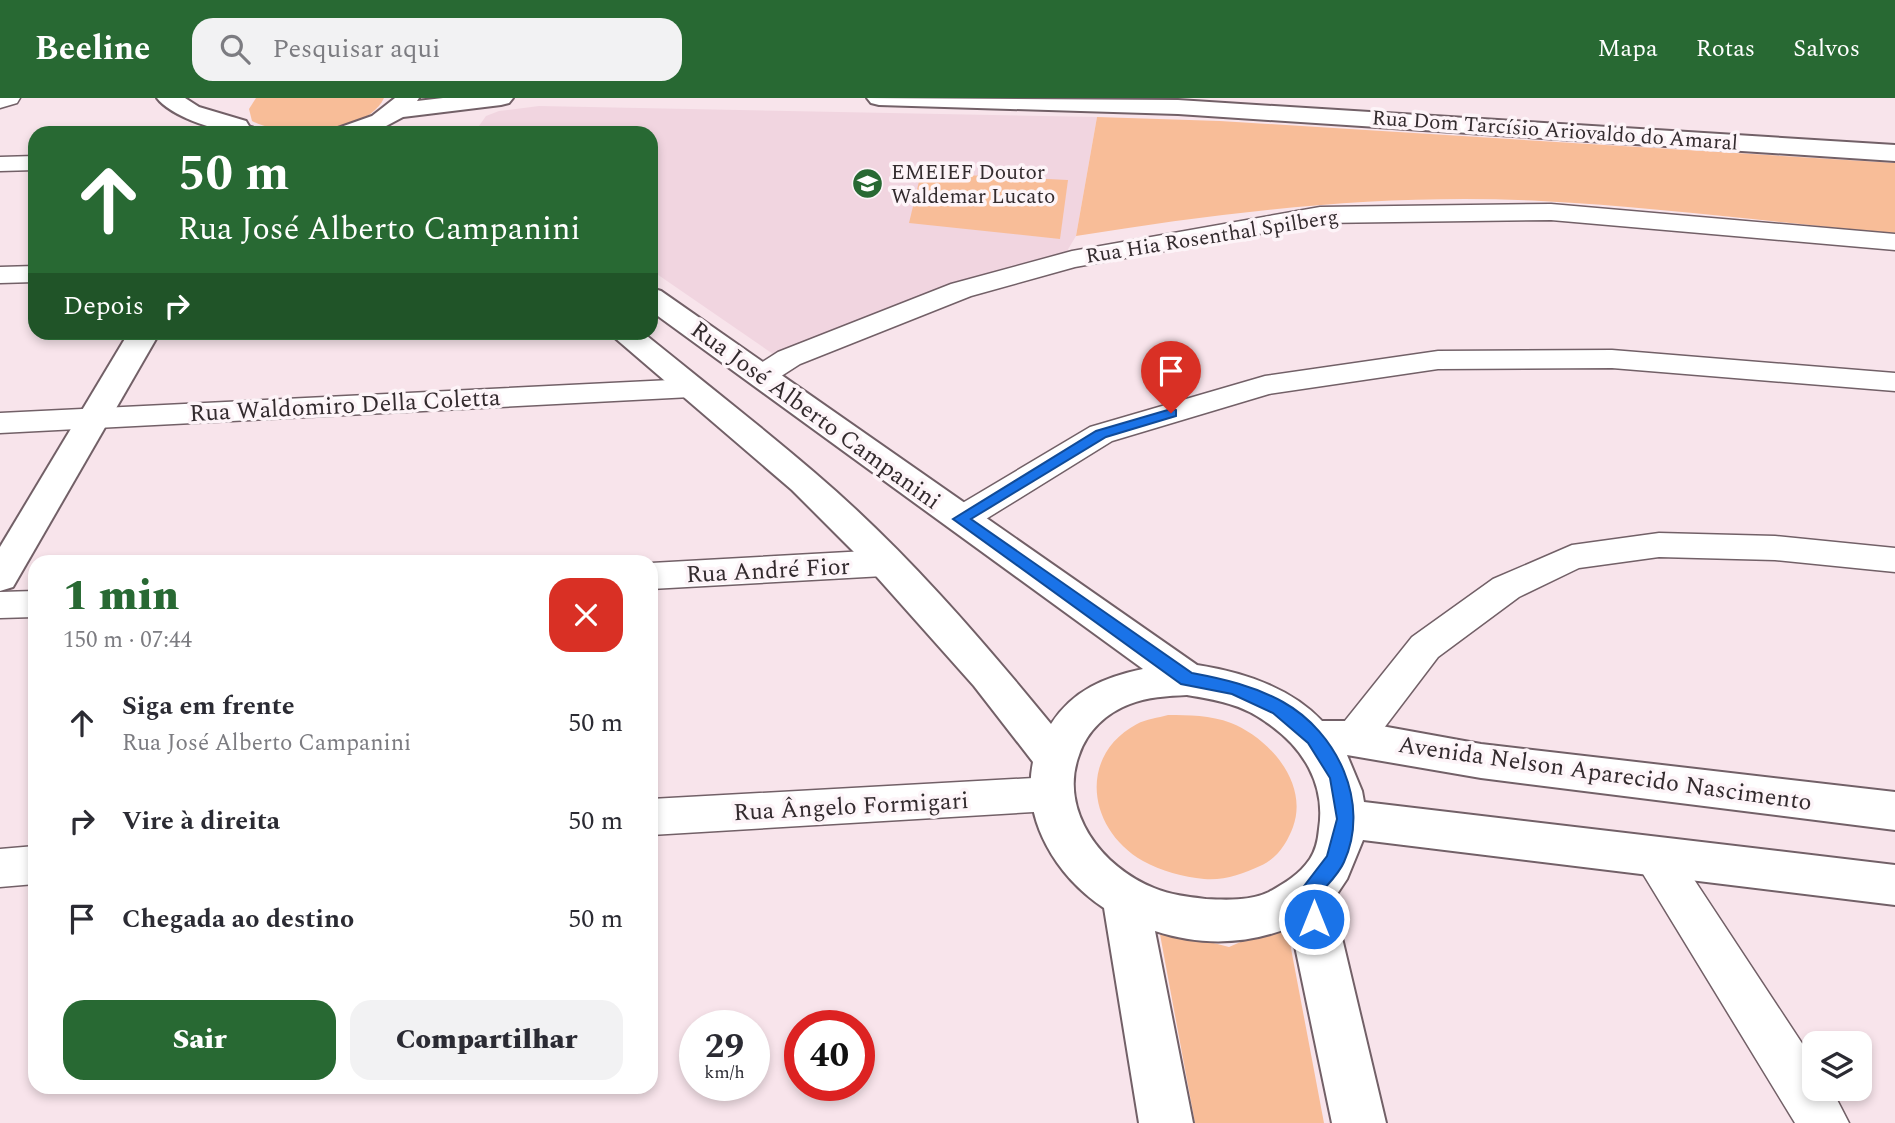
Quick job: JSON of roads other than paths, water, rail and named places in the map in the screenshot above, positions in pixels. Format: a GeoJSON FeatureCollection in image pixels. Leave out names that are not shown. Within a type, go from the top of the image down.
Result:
{"type":"FeatureCollection","features":[{"type":"Feature","properties":{"kind":"street"},"geometry":{"type":"LineString","coordinates":[[0,101],[9,98]]}},
{"type":"Feature","properties":{"kind":"street"},"geometry":{"type":"LineString","coordinates":[[169,98],[190,113],[228,126]]}},
{"type":"Feature","properties":{"kind":"street"},"geometry":{"type":"LineString","coordinates":[[370,126],[399,108],[501,98]]}},
{"type":"Feature","properties":{"kind":"street","name":"Rua Dom Tarcísio Ariovaldo do Amaral"},"geometry":{"type":"LineString","coordinates":[[878,98],[1178,102],[1895,153]]}},
{"type":"Feature","properties":{"kind":"street"},"geometry":{"type":"LineString","coordinates":[[238,101],[232,114],[239,126]]}},
{"type":"Feature","properties":{"kind":"street"},"geometry":{"type":"LineString","coordinates":[[399,108],[416,126]]}},
{"type":"Feature","properties":{"kind":"street"},"geometry":{"type":"LineString","coordinates":[[0,164],[28,163]]}},
{"type":"Feature","properties":{"kind":"street","name":"Rua Hia Rosenthal Spilberg"},"geometry":{"type":"LineString","coordinates":[[761,376],[789,358],[961,290],[1072,259],[1320,215],[1551,212],[1895,242]]}},
{"type":"Feature","properties":{"kind":"street"},"geometry":{"type":"LineString","coordinates":[[0,275],[28,274]]}},
{"type":"Feature","properties":{"kind":"street","name":"Rua José Alberto Campanini"},"geometry":{"type":"LineString","coordinates":[[658,302],[1187,679]]}},
{"type":"Feature","properties":{"kind":"street"},"geometry":{"type":"LineString","coordinates":[[0,578],[140,340]]}},
{"type":"Feature","properties":{"kind":"street","name":"Rua José Alberto Campanini"},"geometry":{"type":"LineString","coordinates":[[633,340],[804,482],[884,564],[988,675],[1052,776]]}},
{"type":"Feature","properties":{"kind":"street"},"geometry":{"type":"LineString","coordinates":[[961,519],[1101,434],[1265,385],[1438,360],[1598,359],[1895,382]]}},
{"type":"Feature","properties":{"kind":"street","name":"Rua Waldomiro Della Coletta"},"geometry":{"type":"LineString","coordinates":[[0,423],[691,388]]}},
{"type":"Feature","properties":{"kind":"street"},"geometry":{"type":"LineString","coordinates":[[1334,738],[1425,647],[1507,588],[1572,557],[1659,545],[1774,548],[1895,561]]}},
{"type":"Feature","properties":{"kind":"street","name":"Rua André Fior"},"geometry":{"type":"LineString","coordinates":[[658,576],[884,564]]}},
{"type":"Feature","properties":{"kind":"street"},"geometry":{"type":"LineString","coordinates":[[0,605],[28,604]]}},
{"type":"Feature","properties":{"kind":"street"},"geometry":{"type":"LineString","coordinates":[[1187,679],[1235,688],[1334,738],[1346,819],[1336,859],[1308,894],[1269,914],[1222,922],[1172,916],[1125,897],[1087,868],[1062,832],[1052,776],[1072,724],[1103,698],[1143,682],[1187,679]]}},
{"type":"Feature","properties":{"kind":"street","name":"Avenida Nelson Aparecido Nascimento"},"geometry":{"type":"LineString","coordinates":[[1334,738],[1481,761],[1895,811]]}},
{"type":"Feature","properties":{"kind":"street","name":"Rua Ângelo Formigari"},"geometry":{"type":"LineString","coordinates":[[658,816],[1052,776]]}},
{"type":"Feature","properties":{"kind":"street"},"geometry":{"type":"LineString","coordinates":[[1346,819],[1895,885]]}},
{"type":"Feature","properties":{"kind":"street"},"geometry":{"type":"LineString","coordinates":[[1655,856],[1824,1123]]}},
{"type":"Feature","properties":{"kind":"street"},"geometry":{"type":"LineString","coordinates":[[0,868],[28,866]]}},
{"type":"Feature","properties":{"kind":"street"},"geometry":{"type":"LineString","coordinates":[[1308,894],[1359,1123]]}},
{"type":"Feature","properties":{"kind":"street"},"geometry":{"type":"LineString","coordinates":[[1125,897],[1166,1123]]}},
{"type":"Feature","properties":{"kind":"place","name":"EMEIEF Doutor Waldemar Lucato"},"geometry":{"type":"Point","coordinates":[868,184]}}]}
